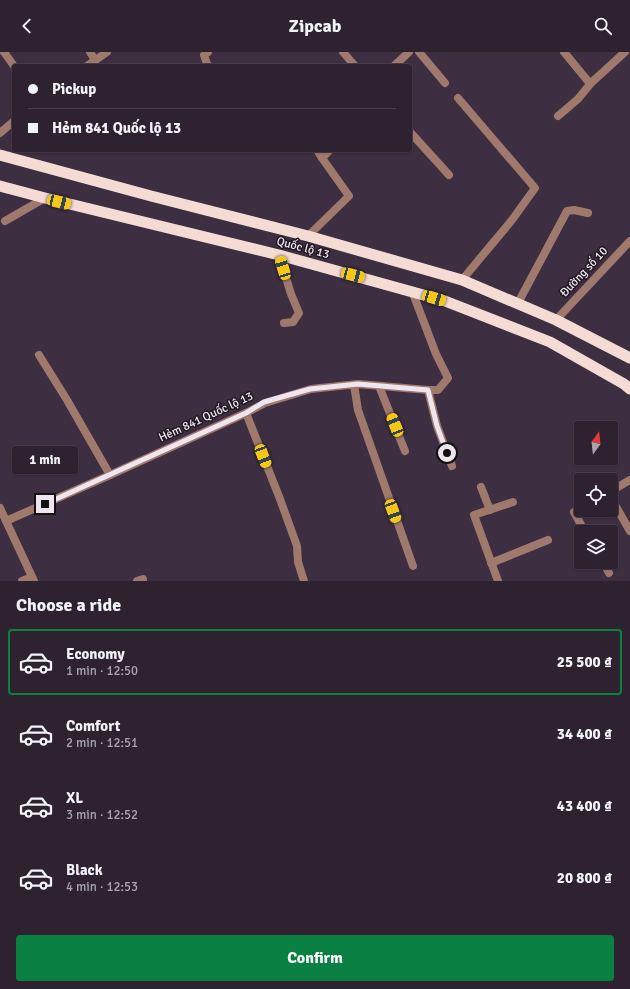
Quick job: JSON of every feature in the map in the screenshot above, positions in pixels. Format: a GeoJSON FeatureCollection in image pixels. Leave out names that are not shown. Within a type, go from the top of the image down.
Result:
{"type":"FeatureCollection","features":[{"type":"Feature","properties":{"kind":"highway","name":"Quốc lộ 13"},"geometry":{"type":"LineString","coordinates":[[0,155],[151,196],[308,236],[462,280],[556,320],[630,358]]}},
{"type":"Feature","properties":{"kind":"highway","name":"Quốc lộ 13"},"geometry":{"type":"LineString","coordinates":[[0,186],[279,255],[445,301],[550,342],[624,384],[630,389]]}},
{"type":"Feature","properties":{"kind":"street"},"geometry":{"type":"LineString","coordinates":[[4,52],[13,64]]}},
{"type":"Feature","properties":{"kind":"street"},"geometry":{"type":"LineString","coordinates":[[90,52],[95,60]]}},
{"type":"Feature","properties":{"kind":"street"},"geometry":{"type":"LineString","coordinates":[[90,64],[107,52]]}},
{"type":"Feature","properties":{"kind":"street"},"geometry":{"type":"LineString","coordinates":[[207,64],[204,55],[208,52]]}},
{"type":"Feature","properties":{"kind":"street"},"geometry":{"type":"LineString","coordinates":[[343,52],[353,64]]}},
{"type":"Feature","properties":{"kind":"street"},"geometry":{"type":"LineString","coordinates":[[396,64],[410,52]]}},
{"type":"Feature","properties":{"kind":"street"},"geometry":{"type":"LineString","coordinates":[[419,52],[445,83]]}},
{"type":"Feature","properties":{"kind":"street"},"geometry":{"type":"LineString","coordinates":[[564,52],[591,83]]}},
{"type":"Feature","properties":{"kind":"street"},"geometry":{"type":"LineString","coordinates":[[558,116],[625,52]]}},
{"type":"Feature","properties":{"kind":"street"},"geometry":{"type":"LineString","coordinates":[[458,98],[535,188],[512,220],[462,280]]}},
{"type":"Feature","properties":{"kind":"street"},"geometry":{"type":"LineString","coordinates":[[0,133],[12,123]]}},
{"type":"Feature","properties":{"kind":"street"},"geometry":{"type":"LineString","coordinates":[[412,134],[449,175]]}},
{"type":"Feature","properties":{"kind":"street"},"geometry":{"type":"LineString","coordinates":[[308,236],[349,196],[318,152]]}},
{"type":"Feature","properties":{"kind":"street"},"geometry":{"type":"LineString","coordinates":[[322,158],[328,152]]}},
{"type":"Feature","properties":{"kind":"street"},"geometry":{"type":"LineString","coordinates":[[5,221],[45,198]]}},
{"type":"Feature","properties":{"kind":"street"},"geometry":{"type":"LineString","coordinates":[[518,303],[567,211],[574,210],[588,213]]}},
{"type":"Feature","properties":{"kind":"street","name":"Đường số 10"},"geometry":{"type":"LineString","coordinates":[[556,320],[630,241]]}},
{"type":"Feature","properties":{"kind":"street"},"geometry":{"type":"LineString","coordinates":[[279,255],[291,294],[300,313],[293,322],[284,323]]}},
{"type":"Feature","properties":{"kind":"street","name":"Hẻm 841 Quốc lộ 13"},"geometry":{"type":"LineString","coordinates":[[6,521],[246,413],[264,402],[310,389],[354,385],[438,390],[448,378],[436,354],[412,292]]}},
{"type":"Feature","properties":{"kind":"street"},"geometry":{"type":"LineString","coordinates":[[40,355],[110,475]]}},
{"type":"Feature","properties":{"kind":"street"},"geometry":{"type":"LineString","coordinates":[[354,385],[358,410],[413,566]]}},
{"type":"Feature","properties":{"kind":"street"},"geometry":{"type":"LineString","coordinates":[[379,386],[405,451]]}},
{"type":"Feature","properties":{"kind":"street"},"geometry":{"type":"LineString","coordinates":[[428,390],[437,426],[452,466]]}},
{"type":"Feature","properties":{"kind":"street"},"geometry":{"type":"LineString","coordinates":[[246,413],[297,546],[298,562],[304,581]]}},
{"type":"Feature","properties":{"kind":"street"},"geometry":{"type":"LineString","coordinates":[[618,487],[630,480]]}},
{"type":"Feature","properties":{"kind":"street"},"geometry":{"type":"LineString","coordinates":[[481,487],[490,510]]}},
{"type":"Feature","properties":{"kind":"street"},"geometry":{"type":"LineString","coordinates":[[498,581],[474,515],[513,502]]}},
{"type":"Feature","properties":{"kind":"street"},"geometry":{"type":"LineString","coordinates":[[0,508],[33,579],[22,581]]}},
{"type":"Feature","properties":{"kind":"street"},"geometry":{"type":"LineString","coordinates":[[618,510],[630,531]]}},
{"type":"Feature","properties":{"kind":"street"},"geometry":{"type":"LineString","coordinates":[[491,563],[548,540]]}},
{"type":"Feature","properties":{"kind":"street"},"geometry":{"type":"LineString","coordinates":[[606,569],[609,573]]}},
{"type":"Feature","properties":{"kind":"route"},"geometry":{"type":"LineString","coordinates":[[45,504],[246,413],[264,402],[310,389],[358,384],[428,390],[437,426],[447,453]]}}]}
